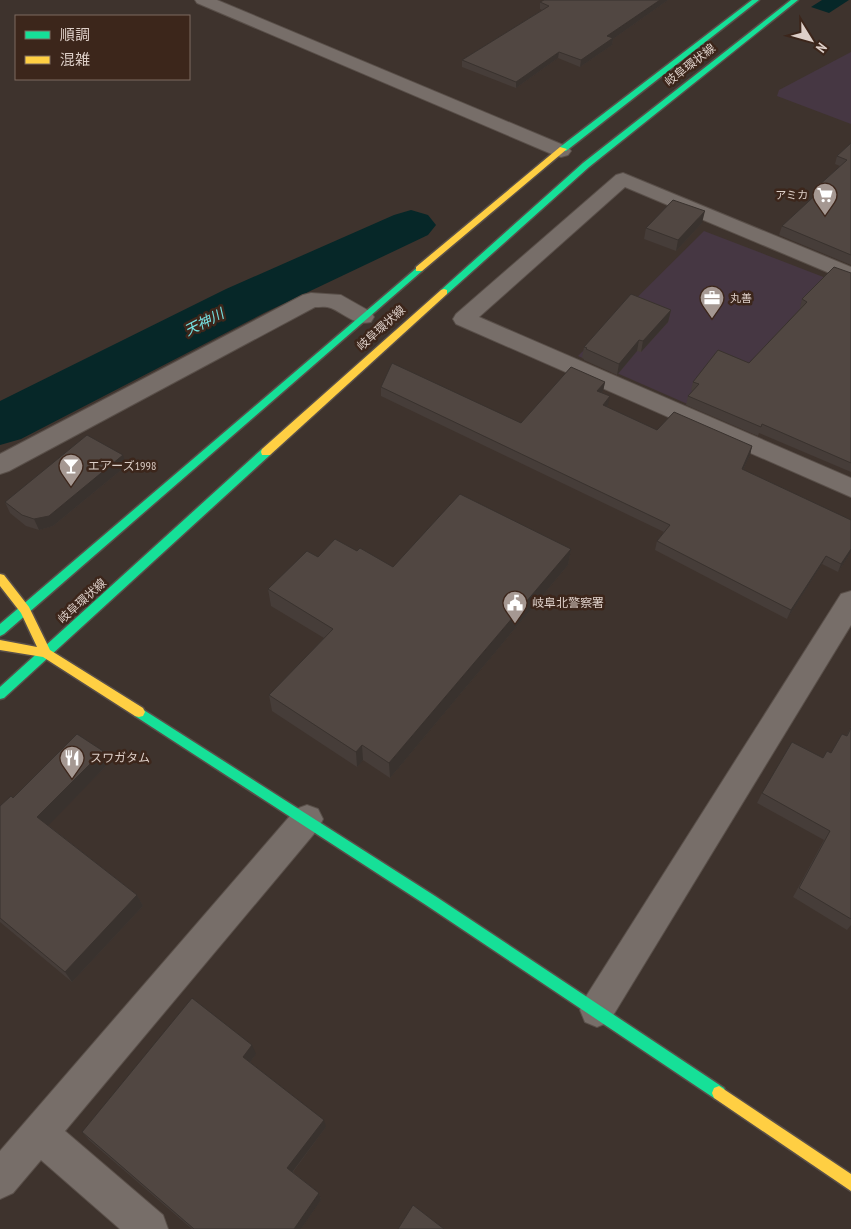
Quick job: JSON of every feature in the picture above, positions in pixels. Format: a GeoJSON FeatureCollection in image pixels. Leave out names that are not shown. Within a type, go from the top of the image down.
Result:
{"type":"FeatureCollection","features":[{"type":"Feature","properties":{"kind":"main road","name":"岐阜環状線"},"geometry":{"type":"LineString","coordinates":[[0,631],[460,233],[561,151],[756,0]]}},
{"type":"Feature","properties":{"kind":"main road","name":"岐阜環状線"},"geometry":{"type":"LineString","coordinates":[[0,694],[539,205],[586,165],[795,0]]}},
{"type":"Feature","properties":{"kind":"main road"},"geometry":{"type":"LineString","coordinates":[[0,578],[25,610],[46,653]]}},
{"type":"Feature","properties":{"kind":"main road"},"geometry":{"type":"LineString","coordinates":[[0,645],[46,653],[307,819],[597,1010],[851,1182]]}},
{"type":"Feature","properties":{"kind":"street"},"geometry":{"type":"LineString","coordinates":[[203,0],[561,151]]}},
{"type":"Feature","properties":{"kind":"street"},"geometry":{"type":"LineString","coordinates":[[851,275],[623,179],[464,318],[851,488]]}},
{"type":"Feature","properties":{"kind":"street"},"geometry":{"type":"LineString","coordinates":[[0,465],[311,300],[333,300],[363,317]]}},
{"type":"Feature","properties":{"kind":"street"},"geometry":{"type":"LineString","coordinates":[[597,1010],[851,602]]}},
{"type":"Feature","properties":{"kind":"street"},"geometry":{"type":"LineString","coordinates":[[0,1180],[307,819]]}},
{"type":"Feature","properties":{"kind":"street"},"geometry":{"type":"LineString","coordinates":[[40,1133],[149,1229]]}},
{"type":"Feature","properties":{"kind":"shaded area"},"geometry":{"type":"Polygon","coordinates":[[[851,52],[851,124],[777,96],[779,90],[851,52]]]}},
{"type":"Feature","properties":{"kind":"shaded area","name":"丸善"},"geometry":{"type":"Polygon","coordinates":[[[704,231],[839,283],[724,420],[578,356],[704,231]]]}},
{"type":"Feature","properties":{"kind":"water"},"geometry":{"type":"Polygon","coordinates":[[[822,0],[849,0],[829,13],[811,7],[822,0]]]}},
{"type":"Feature","properties":{"kind":"building"},"geometry":{"type":"Polygon","coordinates":[[[544,0],[660,0],[607,36],[613,38],[581,60],[559,52],[516,82],[462,60],[549,6],[540,2],[544,0]]]}},
{"type":"Feature","properties":{"kind":"building","name":"アミカ"},"geometry":{"type":"Polygon","coordinates":[[[851,143],[851,255],[782,226],[822,189],[817,187],[847,160],[837,156],[851,143]]]}},
{"type":"Feature","properties":{"kind":"building"},"geometry":{"type":"Polygon","coordinates":[[[673,200],[705,211],[678,240],[646,228],[673,200]]]}},
{"type":"Feature","properties":{"kind":"building"},"geometry":{"type":"Polygon","coordinates":[[[834,267],[851,273],[851,463],[762,424],[761,427],[688,396],[699,384],[693,382],[718,350],[749,363],[807,302],[802,299],[834,267]]]}},
{"type":"Feature","properties":{"kind":"building"},"geometry":{"type":"Polygon","coordinates":[[[631,294],[671,310],[643,341],[639,340],[619,364],[586,349],[584,347],[631,294]]]}},
{"type":"Feature","properties":{"kind":"building"},"geometry":{"type":"Polygon","coordinates":[[[392,363],[521,423],[571,367],[605,382],[597,391],[610,396],[603,405],[657,430],[674,412],[752,446],[742,469],[851,520],[851,549],[841,564],[826,556],[791,610],[657,541],[670,525],[381,387],[392,363]]]}},
{"type":"Feature","properties":{"kind":"building","name":"エアーズ1998"},"geometry":{"type":"Polygon","coordinates":[[[87,435],[123,455],[49,516],[34,519],[22,515],[5,502],[87,435]]]}},
{"type":"Feature","properties":{"kind":"building"},"geometry":{"type":"Polygon","coordinates":[[[460,494],[571,549],[389,763],[362,745],[356,752],[269,695],[333,629],[268,589],[307,551],[318,557],[335,539],[357,551],[360,548],[393,567],[460,494]]]}},
{"type":"Feature","properties":{"kind":"building"},"geometry":{"type":"Polygon","coordinates":[[[851,728],[851,919],[799,888],[830,831],[762,793],[792,742],[823,758],[827,751],[831,753],[842,734],[847,736],[851,728]]]}},
{"type":"Feature","properties":{"kind":"building"},"geometry":{"type":"Polygon","coordinates":[[[77,734],[103,751],[37,817],[137,895],[65,972],[0,918],[0,806],[11,796],[13,798],[77,734]]]}},
{"type":"Feature","properties":{"kind":"building"},"geometry":{"type":"Polygon","coordinates":[[[192,998],[252,1045],[243,1057],[324,1120],[287,1168],[319,1193],[294,1229],[194,1229],[82,1132],[192,998]]]}},
{"type":"Feature","properties":{"kind":"building"},"geometry":{"type":"Polygon","coordinates":[[[413,1205],[444,1229],[398,1229],[413,1205]]]}},
{"type":"Feature","properties":{"kind":"waterway","name":"天神川"},"geometry":{"type":"LineString","coordinates":[[0,425],[245,301],[411,225]]}},
{"type":"Feature","properties":{"kind":"traffic: fast"},"geometry":{"type":"LineString","coordinates":[[563,149],[756,0]]}},
{"type":"Feature","properties":{"kind":"traffic: fast"},"geometry":{"type":"LineString","coordinates":[[444,292],[586,165],[795,0]]}},
{"type":"Feature","properties":{"kind":"traffic: fast"},"geometry":{"type":"LineString","coordinates":[[0,631],[419,269]]}},
{"type":"Feature","properties":{"kind":"traffic: fast"},"geometry":{"type":"LineString","coordinates":[[0,694],[266,452]]}},
{"type":"Feature","properties":{"kind":"traffic: fast"},"geometry":{"type":"LineString","coordinates":[[139,712],[430,900],[719,1093]]}},
{"type":"Feature","properties":{"kind":"traffic: slow"},"geometry":{"type":"LineString","coordinates":[[419,269],[563,149]]}},
{"type":"Feature","properties":{"kind":"traffic: slow"},"geometry":{"type":"LineString","coordinates":[[266,452],[444,292]]}},
{"type":"Feature","properties":{"kind":"traffic: slow"},"geometry":{"type":"LineString","coordinates":[[0,578],[25,610],[46,653]]}},
{"type":"Feature","properties":{"kind":"traffic: slow"},"geometry":{"type":"LineString","coordinates":[[0,645],[46,653],[139,712]]}},
{"type":"Feature","properties":{"kind":"traffic: slow"},"geometry":{"type":"LineString","coordinates":[[719,1093],[851,1183]]}},
{"type":"Feature","properties":{"kind":"place","name":"アミカ"},"geometry":{"type":"Point","coordinates":[825,216]}},
{"type":"Feature","properties":{"kind":"place","name":"丸善"},"geometry":{"type":"Point","coordinates":[712,319]}},
{"type":"Feature","properties":{"kind":"place","name":"エアーズ1998"},"geometry":{"type":"Point","coordinates":[71,487]}},
{"type":"Feature","properties":{"kind":"place","name":"岐阜北警察署"},"geometry":{"type":"Point","coordinates":[515,624]}},
{"type":"Feature","properties":{"kind":"place","name":"スワガタム"},"geometry":{"type":"Point","coordinates":[72,779]}}]}
